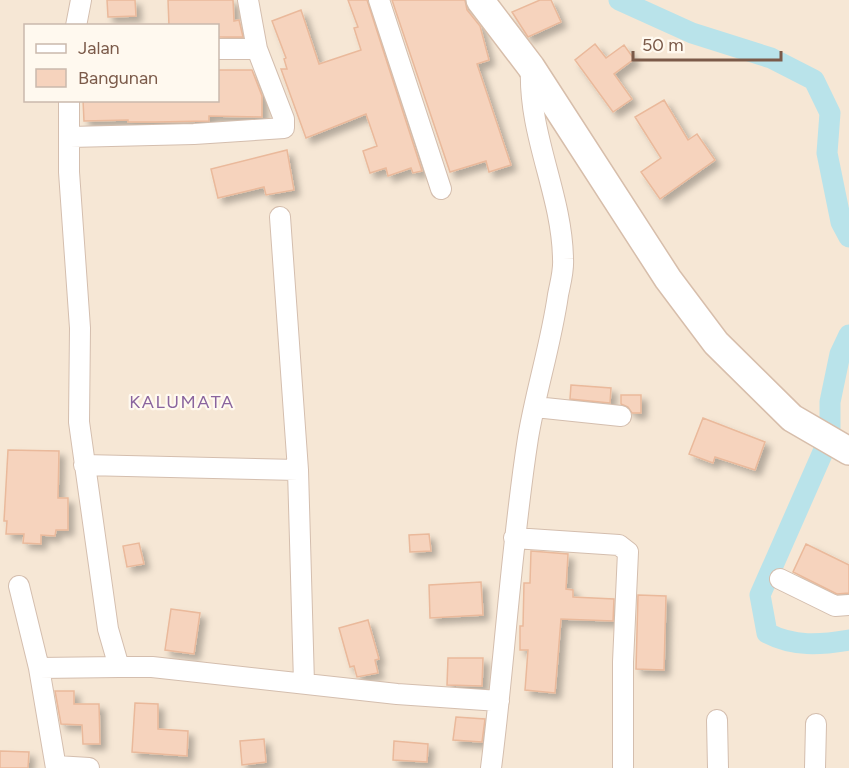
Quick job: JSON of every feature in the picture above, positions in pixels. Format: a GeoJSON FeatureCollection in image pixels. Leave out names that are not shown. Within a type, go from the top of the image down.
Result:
{"type":"FeatureCollection","features":[{"type":"Feature","properties":{"kind":"street"},"geometry":{"type":"LineString","coordinates":[[76,24],[81,0]]}},
{"type":"Feature","properties":{"kind":"street"},"geometry":{"type":"LineString","coordinates":[[70,137],[194,134],[284,128],[284,118],[257,49],[248,0]]}},
{"type":"Feature","properties":{"kind":"street"},"geometry":{"type":"LineString","coordinates":[[379,0],[441,189]]}},
{"type":"Feature","properties":{"kind":"street"},"geometry":{"type":"LineString","coordinates":[[480,0],[531,67],[662,269],[716,343],[792,418],[848,451]]}},
{"type":"Feature","properties":{"kind":"street"},"geometry":{"type":"LineString","coordinates":[[219,49],[257,49]]}},
{"type":"Feature","properties":{"kind":"street"},"geometry":{"type":"LineString","coordinates":[[491,768],[514,538],[527,446],[553,332],[564,260],[557,211],[534,126],[530,93],[531,67]]}},
{"type":"Feature","properties":{"kind":"street"},"geometry":{"type":"LineString","coordinates":[[69,102],[69,172],[80,328],[79,422],[108,629],[119,667]]}},
{"type":"Feature","properties":{"kind":"street"},"geometry":{"type":"LineString","coordinates":[[279,217],[298,470],[303,683]]}},
{"type":"Feature","properties":{"kind":"street"},"geometry":{"type":"LineString","coordinates":[[535,408],[621,416]]}},
{"type":"Feature","properties":{"kind":"street"},"geometry":{"type":"LineString","coordinates":[[84,465],[298,470]]}},
{"type":"Feature","properties":{"kind":"street"},"geometry":{"type":"LineString","coordinates":[[514,538],[619,545],[628,552],[622,662],[623,768]]}},
{"type":"Feature","properties":{"kind":"street"},"geometry":{"type":"LineString","coordinates":[[780,579],[835,606],[849,605]]}},
{"type":"Feature","properties":{"kind":"street"},"geometry":{"type":"LineString","coordinates":[[19,586],[39,668],[56,767],[89,768]]}},
{"type":"Feature","properties":{"kind":"street"},"geometry":{"type":"LineString","coordinates":[[39,668],[152,667],[201,674],[499,701]]}},
{"type":"Feature","properties":{"kind":"street"},"geometry":{"type":"LineString","coordinates":[[717,720],[718,768]]}},
{"type":"Feature","properties":{"kind":"street"},"geometry":{"type":"LineString","coordinates":[[816,724],[816,768]]}},
{"type":"Feature","properties":{"kind":"shaded area"},"geometry":{"type":"Polygon","coordinates":[[[0,0],[849,0],[849,768],[0,768],[0,0]]]}},
{"type":"Feature","properties":{"kind":"building"},"geometry":{"type":"Polygon","coordinates":[[[107,0],[135,0],[136,16],[108,17],[107,0]]]}},
{"type":"Feature","properties":{"kind":"building"},"geometry":{"type":"Polygon","coordinates":[[[168,0],[233,0],[234,21],[239,20],[243,37],[219,37],[219,24],[169,24],[168,0]]]}},
{"type":"Feature","properties":{"kind":"building"},"geometry":{"type":"Polygon","coordinates":[[[348,0],[367,0],[422,171],[413,173],[411,168],[388,176],[386,168],[370,173],[363,151],[377,146],[366,114],[306,138],[281,69],[287,69],[284,59],[286,58],[272,21],[301,10],[319,64],[361,50],[354,28],[358,27],[348,0]]]}},
{"type":"Feature","properties":{"kind":"building"},"geometry":{"type":"Polygon","coordinates":[[[392,0],[465,0],[467,10],[480,26],[489,60],[477,64],[511,165],[489,172],[486,161],[450,172],[392,0]]]}},
{"type":"Feature","properties":{"kind":"building"},"geometry":{"type":"Polygon","coordinates":[[[540,0],[551,0],[561,22],[528,37],[512,12],[540,0]]]}},
{"type":"Feature","properties":{"kind":"building"},"geometry":{"type":"Polygon","coordinates":[[[595,44],[606,58],[624,45],[634,59],[614,74],[632,99],[613,112],[575,60],[595,44]]]}},
{"type":"Feature","properties":{"kind":"building"},"geometry":{"type":"Polygon","coordinates":[[[219,70],[252,70],[262,96],[262,117],[209,116],[209,121],[84,121],[83,102],[219,102],[219,70]]]}},
{"type":"Feature","properties":{"kind":"building"},"geometry":{"type":"Polygon","coordinates":[[[664,100],[688,140],[697,134],[715,160],[660,199],[641,172],[661,158],[635,117],[664,100]]]}},
{"type":"Feature","properties":{"kind":"building"},"geometry":{"type":"Polygon","coordinates":[[[287,150],[294,190],[266,195],[264,187],[218,198],[211,169],[287,150]]]}},
{"type":"Feature","properties":{"kind":"building"},"geometry":{"type":"Polygon","coordinates":[[[571,385],[611,388],[610,403],[570,399],[571,385]]]}},
{"type":"Feature","properties":{"kind":"building"},"geometry":{"type":"Polygon","coordinates":[[[621,395],[641,395],[641,413],[632,413],[628,407],[621,404],[621,395]]]}},
{"type":"Feature","properties":{"kind":"building"},"geometry":{"type":"Polygon","coordinates":[[[703,418],[765,442],[755,470],[715,457],[713,463],[689,454],[703,418]]]}},
{"type":"Feature","properties":{"kind":"building"},"geometry":{"type":"Polygon","coordinates":[[[8,450],[59,451],[58,498],[68,498],[68,530],[56,530],[55,536],[41,535],[41,544],[23,543],[24,534],[6,534],[7,521],[4,521],[8,450]]]}},
{"type":"Feature","properties":{"kind":"building"},"geometry":{"type":"Polygon","coordinates":[[[429,534],[431,551],[410,552],[409,535],[429,534]]]}},
{"type":"Feature","properties":{"kind":"building"},"geometry":{"type":"Polygon","coordinates":[[[139,543],[144,564],[127,567],[123,546],[139,543]]]}},
{"type":"Feature","properties":{"kind":"building"},"geometry":{"type":"Polygon","coordinates":[[[806,544],[849,565],[849,593],[837,594],[793,572],[806,544]]]}},
{"type":"Feature","properties":{"kind":"building"},"geometry":{"type":"Polygon","coordinates":[[[531,551],[568,554],[566,589],[573,590],[573,597],[614,599],[613,621],[561,619],[555,693],[525,690],[528,650],[520,650],[520,626],[523,626],[524,583],[530,583],[531,551]]]}},
{"type":"Feature","properties":{"kind":"building"},"geometry":{"type":"Polygon","coordinates":[[[481,582],[483,615],[430,618],[429,585],[481,582]]]}},
{"type":"Feature","properties":{"kind":"building"},"geometry":{"type":"Polygon","coordinates":[[[638,595],[666,596],[664,670],[636,669],[638,595]]]}},
{"type":"Feature","properties":{"kind":"building"},"geometry":{"type":"Polygon","coordinates":[[[171,609],[200,613],[194,654],[165,650],[171,609]]]}},
{"type":"Feature","properties":{"kind":"building"},"geometry":{"type":"Polygon","coordinates":[[[368,620],[379,659],[375,660],[378,673],[357,677],[354,666],[350,667],[339,628],[368,620]]]}},
{"type":"Feature","properties":{"kind":"building"},"geometry":{"type":"Polygon","coordinates":[[[448,658],[483,658],[482,686],[447,685],[448,658]]]}},
{"type":"Feature","properties":{"kind":"building"},"geometry":{"type":"Polygon","coordinates":[[[55,691],[74,691],[74,704],[99,704],[100,744],[83,744],[82,725],[61,724],[55,691]]]}},
{"type":"Feature","properties":{"kind":"building"},"geometry":{"type":"Polygon","coordinates":[[[135,703],[158,704],[158,729],[188,731],[187,756],[132,752],[135,703]]]}},
{"type":"Feature","properties":{"kind":"building"},"geometry":{"type":"Polygon","coordinates":[[[456,717],[485,719],[482,742],[453,740],[456,717]]]}},
{"type":"Feature","properties":{"kind":"building"},"geometry":{"type":"Polygon","coordinates":[[[264,739],[266,762],[242,765],[240,741],[264,739]]]}},
{"type":"Feature","properties":{"kind":"building"},"geometry":{"type":"Polygon","coordinates":[[[394,741],[428,744],[427,762],[393,760],[394,741]]]}},
{"type":"Feature","properties":{"kind":"building"},"geometry":{"type":"Polygon","coordinates":[[[0,751],[29,752],[28,768],[0,768],[0,751]]]}},
{"type":"Feature","properties":{"kind":"waterway"},"geometry":{"type":"LineString","coordinates":[[619,0],[692,33],[771,58],[814,80],[830,113],[827,153],[841,222],[849,237]]}},
{"type":"Feature","properties":{"kind":"waterway"},"geometry":{"type":"LineString","coordinates":[[849,335],[840,354],[830,402],[830,436],[760,595],[767,633],[787,641],[807,644],[849,640]]}},
{"type":"Feature","properties":{"kind":"district","name":"KALUMATA"},"geometry":{"type":"Point","coordinates":[182,402]}}]}
